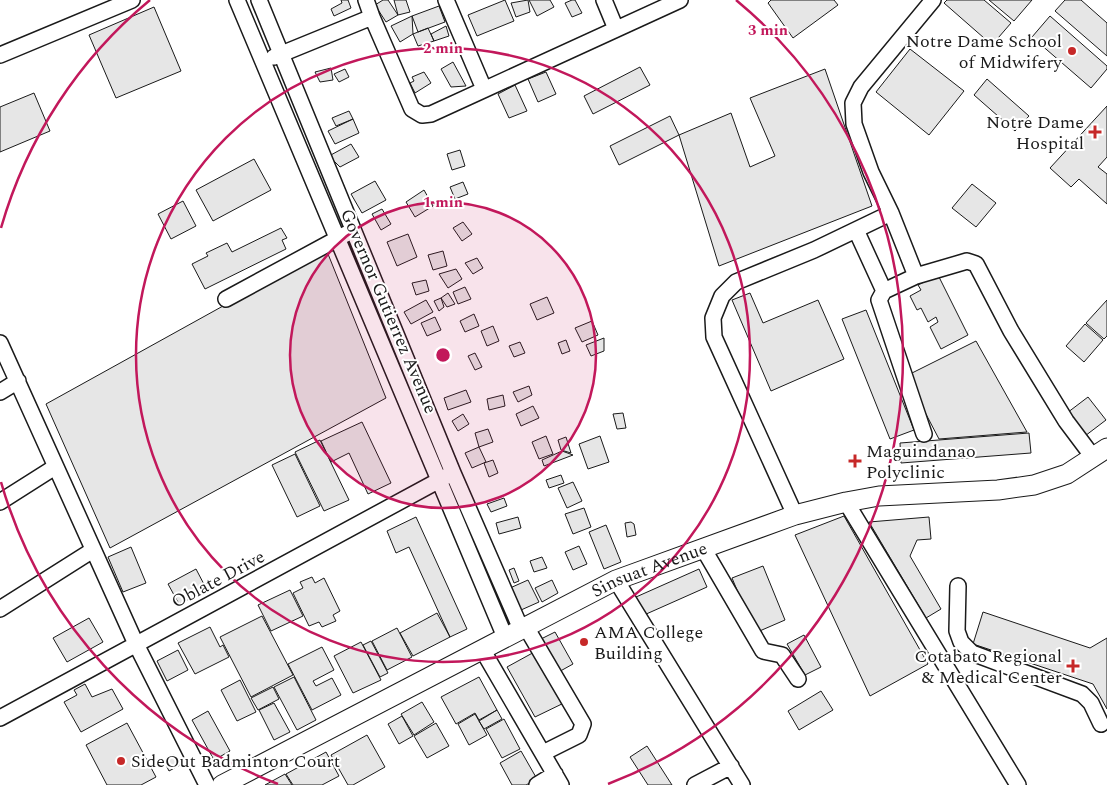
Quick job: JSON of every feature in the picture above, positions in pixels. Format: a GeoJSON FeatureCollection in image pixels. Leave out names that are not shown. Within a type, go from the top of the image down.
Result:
{"type":"FeatureCollection","features":[{"type":"Feature","properties":{"kind":"main road","name":"Sinsuat Avenue"},"geometry":{"type":"LineString","coordinates":[[222,785],[616,580],[796,515],[846,502],[879,496],[998,490],[1034,485],[1067,474],[1100,453]]}},
{"type":"Feature","properties":{"kind":"street"},"geometry":{"type":"LineString","coordinates":[[0,55],[132,0]]}},
{"type":"Feature","properties":{"kind":"street","name":"Governor Gutierrez Avenue"},"geometry":{"type":"LineString","coordinates":[[237,0],[338,238],[517,631],[583,724],[579,735],[543,752]]}},
{"type":"Feature","properties":{"kind":"street","name":"Governor Gutierrez Avenue"},"geometry":{"type":"LineString","coordinates":[[259,0],[354,230],[446,476]]}},
{"type":"Feature","properties":{"kind":"street"},"geometry":{"type":"LineString","coordinates":[[366,0],[402,89],[416,112],[422,115],[432,114],[680,0]]}},
{"type":"Feature","properties":{"kind":"street"},"geometry":{"type":"LineString","coordinates":[[446,0],[484,89]]}},
{"type":"Feature","properties":{"kind":"street"},"geometry":{"type":"LineString","coordinates":[[604,0],[616,29]]}},
{"type":"Feature","properties":{"kind":"street"},"geometry":{"type":"LineString","coordinates":[[916,276],[891,212],[871,172],[854,124],[853,103],[861,87],[933,0]]}},
{"type":"Feature","properties":{"kind":"street"},"geometry":{"type":"LineString","coordinates":[[263,61],[372,17]]}},
{"type":"Feature","properties":{"kind":"street"},"geometry":{"type":"LineString","coordinates":[[796,515],[714,337],[713,318],[722,296],[736,282],[814,250],[891,212]]}},
{"type":"Feature","properties":{"kind":"street"},"geometry":{"type":"LineString","coordinates":[[226,299],[354,230]]}},
{"type":"Feature","properties":{"kind":"street"},"geometry":{"type":"LineString","coordinates":[[856,230],[884,291]]}},
{"type":"Feature","properties":{"kind":"street"},"geometry":{"type":"LineString","coordinates":[[924,434],[879,300],[884,291],[916,276],[967,261],[976,264],[1011,331],[1066,421],[1100,453]]}},
{"type":"Feature","properties":{"kind":"street"},"geometry":{"type":"LineString","coordinates":[[0,343],[136,644],[207,785]]}},
{"type":"Feature","properties":{"kind":"street"},"geometry":{"type":"LineString","coordinates":[[0,392],[18,381]]}},
{"type":"Feature","properties":{"kind":"street"},"geometry":{"type":"LineString","coordinates":[[0,502],[55,467]]}},
{"type":"Feature","properties":{"kind":"street","name":"Oblate Drive"},"geometry":{"type":"LineString","coordinates":[[0,718],[446,476]]}},
{"type":"Feature","properties":{"kind":"street"},"geometry":{"type":"LineString","coordinates":[[846,502],[1018,785]]}},
{"type":"Feature","properties":{"kind":"street"},"geometry":{"type":"LineString","coordinates":[[703,548],[763,652],[782,655],[798,679]]}},
{"type":"Feature","properties":{"kind":"street"},"geometry":{"type":"LineString","coordinates":[[0,609],[93,550]]}},
{"type":"Feature","properties":{"kind":"street"},"geometry":{"type":"LineString","coordinates":[[616,580],[742,785]]}},
{"type":"Feature","properties":{"kind":"street"},"geometry":{"type":"LineString","coordinates":[[958,586],[957,631],[964,646],[984,659],[1082,694],[1091,703],[1101,724]]}},
{"type":"Feature","properties":{"kind":"street"},"geometry":{"type":"LineString","coordinates":[[482,649],[558,779],[537,785]]}},
{"type":"Feature","properties":{"kind":"street"},"geometry":{"type":"LineString","coordinates":[[695,785],[730,766]]}},
{"type":"Feature","properties":{"kind":"building"},"geometry":{"type":"Polygon","coordinates":[[[341,0],[348,0],[351,8],[334,16],[331,9],[342,3],[341,0]]]}},
{"type":"Feature","properties":{"kind":"building"},"geometry":{"type":"Polygon","coordinates":[[[383,0],[388,0],[398,15],[386,22],[375,5],[383,0]]]}},
{"type":"Feature","properties":{"kind":"building"},"geometry":{"type":"Polygon","coordinates":[[[394,0],[406,0],[410,12],[398,15],[394,0]]]}},
{"type":"Feature","properties":{"kind":"building"},"geometry":{"type":"Polygon","coordinates":[[[505,0],[514,21],[477,36],[468,15],[505,0]]]}},
{"type":"Feature","properties":{"kind":"building"},"geometry":{"type":"Polygon","coordinates":[[[528,0],[530,12],[516,17],[511,3],[528,0]]]}},
{"type":"Feature","properties":{"kind":"building"},"geometry":{"type":"Polygon","coordinates":[[[529,0],[550,0],[554,7],[537,16],[529,0]]]}},
{"type":"Feature","properties":{"kind":"building"},"geometry":{"type":"Polygon","coordinates":[[[575,0],[582,13],[572,17],[565,3],[575,0]]]}},
{"type":"Feature","properties":{"kind":"building"},"geometry":{"type":"Polygon","coordinates":[[[771,0],[834,0],[838,5],[793,38],[768,3],[771,0]]]}},
{"type":"Feature","properties":{"kind":"building"},"geometry":{"type":"Polygon","coordinates":[[[947,0],[984,0],[1011,23],[992,45],[944,3],[947,0]]]}},
{"type":"Feature","properties":{"kind":"building"},"geometry":{"type":"Polygon","coordinates":[[[989,0],[1032,0],[1014,21],[989,0]]]}},
{"type":"Feature","properties":{"kind":"building"},"geometry":{"type":"Polygon","coordinates":[[[1065,0],[1081,0],[1107,23],[1107,56],[1055,11],[1065,0]]]}},
{"type":"Feature","properties":{"kind":"building"},"geometry":{"type":"Polygon","coordinates":[[[439,6],[445,22],[418,32],[412,16],[439,6]]]}},
{"type":"Feature","properties":{"kind":"building"},"geometry":{"type":"Polygon","coordinates":[[[154,7],[181,71],[116,98],[89,35],[154,7]]]}},
{"type":"Feature","properties":{"kind":"building"},"geometry":{"type":"Polygon","coordinates":[[[412,16],[413,34],[400,42],[391,26],[412,16]]]}},
{"type":"Feature","properties":{"kind":"building"},"geometry":{"type":"Polygon","coordinates":[[[1050,16],[1107,66],[1107,69],[1091,88],[1032,37],[1050,16]]]}},
{"type":"Feature","properties":{"kind":"building"},"geometry":{"type":"Polygon","coordinates":[[[446,26],[449,36],[434,41],[431,34],[446,26]]]}},
{"type":"Feature","properties":{"kind":"building"},"geometry":{"type":"Polygon","coordinates":[[[428,28],[434,41],[418,46],[413,34],[428,28]]]}},
{"type":"Feature","properties":{"kind":"building"},"geometry":{"type":"Polygon","coordinates":[[[910,49],[964,91],[929,135],[876,92],[910,49]]]}},
{"type":"Feature","properties":{"kind":"building"},"geometry":{"type":"Polygon","coordinates":[[[453,62],[466,86],[451,87],[441,69],[453,62]]]}},
{"type":"Feature","properties":{"kind":"building"},"geometry":{"type":"Polygon","coordinates":[[[640,67],[650,85],[593,114],[584,96],[640,67]]]}},
{"type":"Feature","properties":{"kind":"building"},"geometry":{"type":"Polygon","coordinates":[[[331,68],[333,80],[320,82],[315,72],[331,68]]]}},
{"type":"Feature","properties":{"kind":"building"},"geometry":{"type":"Polygon","coordinates":[[[345,69],[349,77],[339,82],[334,74],[345,69]]]}},
{"type":"Feature","properties":{"kind":"building"},"geometry":{"type":"Polygon","coordinates":[[[825,69],[872,206],[719,266],[679,135],[731,113],[750,167],[775,156],[750,98],[825,69]]]}},
{"type":"Feature","properties":{"kind":"building"},"geometry":{"type":"Polygon","coordinates":[[[424,72],[431,83],[415,93],[410,83],[414,81],[412,77],[424,72]]]}},
{"type":"Feature","properties":{"kind":"building"},"geometry":{"type":"Polygon","coordinates":[[[546,72],[556,94],[538,102],[528,79],[546,72]]]}},
{"type":"Feature","properties":{"kind":"building"},"geometry":{"type":"Polygon","coordinates":[[[987,79],[1029,116],[1015,131],[974,95],[987,79]]]}},
{"type":"Feature","properties":{"kind":"building"},"geometry":{"type":"Polygon","coordinates":[[[515,85],[527,111],[509,118],[498,94],[515,85]]]}},
{"type":"Feature","properties":{"kind":"building"},"geometry":{"type":"Polygon","coordinates":[[[34,93],[50,131],[0,152],[0,107],[34,93]]]}},
{"type":"Feature","properties":{"kind":"building","name":"Notre Dame Hospital"},"geometry":{"type":"Polygon","coordinates":[[[1107,106],[1107,157],[1098,167],[1107,174],[1107,204],[1079,179],[1071,187],[1050,168],[1107,106]]]}},
{"type":"Feature","properties":{"kind":"building"},"geometry":{"type":"Polygon","coordinates":[[[349,111],[353,119],[336,126],[332,118],[349,111]]]}},
{"type":"Feature","properties":{"kind":"building"},"geometry":{"type":"Polygon","coordinates":[[[670,116],[679,135],[619,165],[610,146],[670,116]]]}},
{"type":"Feature","properties":{"kind":"building"},"geometry":{"type":"Polygon","coordinates":[[[353,119],[359,133],[335,144],[328,131],[353,119]]]}},
{"type":"Feature","properties":{"kind":"building"},"geometry":{"type":"Polygon","coordinates":[[[351,144],[359,157],[340,167],[329,156],[351,144]]]}},
{"type":"Feature","properties":{"kind":"building"},"geometry":{"type":"Polygon","coordinates":[[[460,150],[465,166],[452,170],[447,154],[460,150]]]}},
{"type":"Feature","properties":{"kind":"building"},"geometry":{"type":"Polygon","coordinates":[[[254,159],[271,190],[213,221],[196,190],[254,159]]]}},
{"type":"Feature","properties":{"kind":"building"},"geometry":{"type":"Polygon","coordinates":[[[375,181],[386,200],[362,213],[351,194],[375,181]]]}},
{"type":"Feature","properties":{"kind":"building"},"geometry":{"type":"Polygon","coordinates":[[[463,182],[468,194],[455,199],[450,187],[463,182]]]}},
{"type":"Feature","properties":{"kind":"building"},"geometry":{"type":"Polygon","coordinates":[[[972,184],[996,203],[976,227],[952,208],[972,184]]]}},
{"type":"Feature","properties":{"kind":"building"},"geometry":{"type":"Polygon","coordinates":[[[424,190],[433,206],[415,217],[406,202],[424,190]]]}},
{"type":"Feature","properties":{"kind":"building"},"geometry":{"type":"Polygon","coordinates":[[[183,201],[196,226],[171,239],[158,214],[183,201]]]}},
{"type":"Feature","properties":{"kind":"building"},"geometry":{"type":"Polygon","coordinates":[[[382,209],[391,224],[381,230],[372,214],[382,209]]]}},
{"type":"Feature","properties":{"kind":"building"},"geometry":{"type":"Polygon","coordinates":[[[463,222],[472,234],[462,241],[453,228],[463,222]]]}},
{"type":"Feature","properties":{"kind":"building"},"geometry":{"type":"Polygon","coordinates":[[[281,228],[287,238],[282,240],[286,249],[205,289],[192,264],[208,256],[206,253],[227,243],[232,252],[281,228]]]}},
{"type":"Feature","properties":{"kind":"building"},"geometry":{"type":"Polygon","coordinates":[[[408,234],[417,257],[397,266],[387,242],[408,234]]]}},
{"type":"Feature","properties":{"kind":"building"},"geometry":{"type":"Polygon","coordinates":[[[326,249],[386,398],[110,548],[46,404],[326,249]]]}},
{"type":"Feature","properties":{"kind":"building"},"geometry":{"type":"Polygon","coordinates":[[[443,251],[447,266],[433,270],[428,255],[443,251]]]}},
{"type":"Feature","properties":{"kind":"building"},"geometry":{"type":"Polygon","coordinates":[[[477,258],[483,268],[473,274],[465,263],[477,258]]]}},
{"type":"Feature","properties":{"kind":"building"},"geometry":{"type":"Polygon","coordinates":[[[456,269],[462,279],[448,288],[439,274],[456,269]]]}},
{"type":"Feature","properties":{"kind":"building"},"geometry":{"type":"Polygon","coordinates":[[[938,275],[968,335],[941,349],[930,327],[938,322],[936,317],[928,322],[921,308],[917,310],[910,296],[921,290],[918,285],[938,275]]]}},
{"type":"Feature","properties":{"kind":"building"},"geometry":{"type":"Polygon","coordinates":[[[426,280],[429,291],[416,295],[412,283],[426,280]]]}},
{"type":"Feature","properties":{"kind":"building"},"geometry":{"type":"Polygon","coordinates":[[[465,287],[471,299],[458,304],[453,292],[465,287]]]}},
{"type":"Feature","properties":{"kind":"building"},"geometry":{"type":"Polygon","coordinates":[[[448,293],[455,304],[447,307],[441,298],[448,293]]]}},
{"type":"Feature","properties":{"kind":"building"},"geometry":{"type":"Polygon","coordinates":[[[750,293],[763,323],[818,300],[844,359],[771,391],[732,300],[750,293]]]}},
{"type":"Feature","properties":{"kind":"building"},"geometry":{"type":"Polygon","coordinates":[[[547,297],[554,313],[537,320],[530,304],[547,297]]]}},
{"type":"Feature","properties":{"kind":"building"},"geometry":{"type":"Polygon","coordinates":[[[441,298],[444,307],[439,311],[434,301],[441,298]]]}},
{"type":"Feature","properties":{"kind":"building"},"geometry":{"type":"Polygon","coordinates":[[[426,300],[433,312],[411,324],[404,312],[426,300]]]}},
{"type":"Feature","properties":{"kind":"building"},"geometry":{"type":"Polygon","coordinates":[[[1107,300],[1107,336],[1104,339],[1086,323],[1107,300]]]}},
{"type":"Feature","properties":{"kind":"building"},"geometry":{"type":"Polygon","coordinates":[[[866,310],[914,430],[890,439],[842,319],[866,310]]]}},
{"type":"Feature","properties":{"kind":"building"},"geometry":{"type":"Polygon","coordinates":[[[474,314],[479,326],[465,332],[460,321],[474,314]]]}},
{"type":"Feature","properties":{"kind":"building"},"geometry":{"type":"Polygon","coordinates":[[[435,317],[441,330],[427,336],[421,323],[435,317]]]}},
{"type":"Feature","properties":{"kind":"building"},"geometry":{"type":"Polygon","coordinates":[[[592,321],[598,335],[582,342],[575,328],[592,321]]]}},
{"type":"Feature","properties":{"kind":"building"},"geometry":{"type":"Polygon","coordinates":[[[1085,324],[1103,340],[1084,362],[1066,346],[1085,324]]]}},
{"type":"Feature","properties":{"kind":"building"},"geometry":{"type":"Polygon","coordinates":[[[493,326],[499,341],[487,346],[481,331],[493,326]]]}},
{"type":"Feature","properties":{"kind":"building"},"geometry":{"type":"Polygon","coordinates":[[[604,338],[604,351],[591,356],[586,345],[604,338]]]}},
{"type":"Feature","properties":{"kind":"building"},"geometry":{"type":"Polygon","coordinates":[[[566,340],[570,351],[562,354],[558,343],[566,340]]]}},
{"type":"Feature","properties":{"kind":"building"},"geometry":{"type":"Polygon","coordinates":[[[976,341],[1027,432],[939,439],[906,376],[976,341]]]}},
{"type":"Feature","properties":{"kind":"building"},"geometry":{"type":"Polygon","coordinates":[[[520,342],[525,353],[514,357],[509,346],[520,342]]]}},
{"type":"Feature","properties":{"kind":"building"},"geometry":{"type":"Polygon","coordinates":[[[475,353],[482,367],[475,370],[468,356],[475,353]]]}},
{"type":"Feature","properties":{"kind":"building"},"geometry":{"type":"Polygon","coordinates":[[[529,386],[532,395],[518,402],[513,392],[529,386]]]}},
{"type":"Feature","properties":{"kind":"building"},"geometry":{"type":"Polygon","coordinates":[[[466,390],[471,402],[448,410],[444,398],[466,390]]]}},
{"type":"Feature","properties":{"kind":"building"},"geometry":{"type":"Polygon","coordinates":[[[503,395],[505,406],[489,410],[487,399],[503,395]]]}},
{"type":"Feature","properties":{"kind":"building"},"geometry":{"type":"Polygon","coordinates":[[[1088,397],[1106,420],[1081,439],[1063,416],[1088,397]]]}},
{"type":"Feature","properties":{"kind":"building"},"geometry":{"type":"Polygon","coordinates":[[[533,406],[539,418],[521,426],[516,414],[533,406]]]}},
{"type":"Feature","properties":{"kind":"building"},"geometry":{"type":"Polygon","coordinates":[[[623,413],[626,428],[617,429],[613,414],[623,413]]]}},
{"type":"Feature","properties":{"kind":"building"},"geometry":{"type":"Polygon","coordinates":[[[463,414],[469,424],[458,431],[452,421],[463,414]]]}},
{"type":"Feature","properties":{"kind":"building"},"geometry":{"type":"Polygon","coordinates":[[[362,422],[391,483],[368,494],[349,453],[331,462],[321,441],[362,422]]]}},
{"type":"Feature","properties":{"kind":"building"},"geometry":{"type":"Polygon","coordinates":[[[488,429],[493,442],[479,447],[475,433],[488,429]]]}},
{"type":"Feature","properties":{"kind":"building"},"geometry":{"type":"Polygon","coordinates":[[[1029,433],[1031,453],[901,463],[900,443],[1029,433]]]}},
{"type":"Feature","properties":{"kind":"building"},"geometry":{"type":"Polygon","coordinates":[[[546,436],[553,454],[539,459],[532,442],[546,436]]]}},
{"type":"Feature","properties":{"kind":"building"},"geometry":{"type":"Polygon","coordinates":[[[600,436],[609,462],[588,469],[579,444],[600,436]]]}},
{"type":"Feature","properties":{"kind":"building"},"geometry":{"type":"Polygon","coordinates":[[[566,437],[571,453],[561,450],[558,440],[566,437]]]}},
{"type":"Feature","properties":{"kind":"building"},"geometry":{"type":"Polygon","coordinates":[[[320,440],[349,500],[324,511],[295,452],[320,440]]]}},
{"type":"Feature","properties":{"kind":"building"},"geometry":{"type":"Polygon","coordinates":[[[479,447],[486,462],[472,468],[465,453],[479,447]]]}},
{"type":"Feature","properties":{"kind":"building"},"geometry":{"type":"Polygon","coordinates":[[[562,451],[573,455],[544,466],[542,460],[562,451]]]}},
{"type":"Feature","properties":{"kind":"building"},"geometry":{"type":"Polygon","coordinates":[[[295,454],[320,506],[297,517],[272,465],[295,454]]]}},
{"type":"Feature","properties":{"kind":"building"},"geometry":{"type":"Polygon","coordinates":[[[493,460],[498,473],[489,477],[484,463],[493,460]]]}},
{"type":"Feature","properties":{"kind":"building"},"geometry":{"type":"Polygon","coordinates":[[[561,475],[564,483],[549,488],[546,480],[561,475]]]}},
{"type":"Feature","properties":{"kind":"building"},"geometry":{"type":"Polygon","coordinates":[[[573,482],[582,501],[567,508],[558,488],[573,482]]]}},
{"type":"Feature","properties":{"kind":"building"},"geometry":{"type":"Polygon","coordinates":[[[504,498],[507,506],[491,512],[487,504],[504,498]]]}},
{"type":"Feature","properties":{"kind":"building"},"geometry":{"type":"Polygon","coordinates":[[[584,508],[591,527],[573,534],[565,514],[584,508]]]}},
{"type":"Feature","properties":{"kind":"building"},"geometry":{"type":"Polygon","coordinates":[[[844,516],[928,664],[870,696],[795,535],[844,516]]]}},
{"type":"Feature","properties":{"kind":"building"},"geometry":{"type":"Polygon","coordinates":[[[416,517],[467,629],[450,637],[409,547],[396,553],[387,531],[416,517]]]}},
{"type":"Feature","properties":{"kind":"building"},"geometry":{"type":"Polygon","coordinates":[[[518,517],[521,528],[499,534],[496,523],[518,517]]]}},
{"type":"Feature","properties":{"kind":"building"},"geometry":{"type":"Polygon","coordinates":[[[929,517],[931,539],[917,540],[910,556],[941,609],[926,618],[869,522],[929,517]]]}},
{"type":"Feature","properties":{"kind":"building"},"geometry":{"type":"Polygon","coordinates":[[[631,522],[634,524],[636,535],[627,537],[625,523],[631,522]]]}},
{"type":"Feature","properties":{"kind":"building"},"geometry":{"type":"Polygon","coordinates":[[[606,525],[621,562],[604,569],[589,532],[606,525]]]}},
{"type":"Feature","properties":{"kind":"building"},"geometry":{"type":"Polygon","coordinates":[[[579,546],[587,564],[573,570],[565,552],[579,546]]]}},
{"type":"Feature","properties":{"kind":"building"},"geometry":{"type":"Polygon","coordinates":[[[131,547],[146,583],[123,592],[108,557],[131,547]]]}},
{"type":"Feature","properties":{"kind":"building"},"geometry":{"type":"Polygon","coordinates":[[[542,557],[547,568],[534,572],[530,561],[542,557]]]}},
{"type":"Feature","properties":{"kind":"building"},"geometry":{"type":"Polygon","coordinates":[[[763,566],[785,620],[755,633],[732,578],[763,566]]]}},
{"type":"Feature","properties":{"kind":"building"},"geometry":{"type":"Polygon","coordinates":[[[514,568],[519,581],[514,583],[509,570],[514,568]]]}},
{"type":"Feature","properties":{"kind":"building"},"geometry":{"type":"Polygon","coordinates":[[[196,569],[207,590],[179,604],[168,584],[196,569]]]}},
{"type":"Feature","properties":{"kind":"building"},"geometry":{"type":"Polygon","coordinates":[[[699,569],[707,587],[644,615],[636,597],[699,569]]]}},
{"type":"Feature","properties":{"kind":"building"},"geometry":{"type":"Polygon","coordinates":[[[312,577],[315,583],[324,578],[340,611],[333,615],[336,621],[322,627],[319,622],[309,626],[293,593],[303,588],[300,582],[312,577]]]}},
{"type":"Feature","properties":{"kind":"building"},"geometry":{"type":"Polygon","coordinates":[[[528,580],[539,602],[521,610],[510,588],[528,580]]]}},
{"type":"Feature","properties":{"kind":"building"},"geometry":{"type":"Polygon","coordinates":[[[552,580],[558,593],[542,602],[535,588],[552,580]]]}},
{"type":"Feature","properties":{"kind":"building"},"geometry":{"type":"Polygon","coordinates":[[[290,590],[303,616],[271,631],[258,605],[290,590]]]}},
{"type":"Feature","properties":{"kind":"building","name":"Cotabato Regional & Medical Center"},"geometry":{"type":"Polygon","coordinates":[[[983,612],[1090,648],[1107,638],[1107,709],[1093,684],[973,644],[983,612]]]}},
{"type":"Feature","properties":{"kind":"building"},"geometry":{"type":"Polygon","coordinates":[[[437,613],[450,637],[413,656],[400,633],[437,613]]]}},
{"type":"Feature","properties":{"kind":"building"},"geometry":{"type":"Polygon","coordinates":[[[262,616],[293,675],[251,697],[220,637],[262,616]]]}},
{"type":"Feature","properties":{"kind":"building"},"geometry":{"type":"Polygon","coordinates":[[[89,618],[103,642],[67,662],[53,638],[89,618]]]}},
{"type":"Feature","properties":{"kind":"building"},"geometry":{"type":"Polygon","coordinates":[[[210,627],[220,647],[223,645],[229,657],[195,674],[178,643],[210,627]]]}},
{"type":"Feature","properties":{"kind":"building"},"geometry":{"type":"Polygon","coordinates":[[[397,628],[412,657],[387,670],[372,641],[397,628]]]}},
{"type":"Feature","properties":{"kind":"building"},"geometry":{"type":"Polygon","coordinates":[[[555,632],[573,664],[555,674],[535,642],[555,632]]]}},
{"type":"Feature","properties":{"kind":"building"},"geometry":{"type":"Polygon","coordinates":[[[804,635],[821,667],[805,675],[787,644],[804,635]]]}},
{"type":"Feature","properties":{"kind":"building"},"geometry":{"type":"Polygon","coordinates":[[[371,641],[388,673],[380,677],[363,645],[371,641]]]}},
{"type":"Feature","properties":{"kind":"building"},"geometry":{"type":"Polygon","coordinates":[[[361,642],[381,680],[353,693],[334,656],[361,642]]]}},
{"type":"Feature","properties":{"kind":"building"},"geometry":{"type":"Polygon","coordinates":[[[322,647],[334,670],[313,681],[316,686],[332,678],[341,695],[312,710],[288,664],[322,647]]]}},
{"type":"Feature","properties":{"kind":"building"},"geometry":{"type":"Polygon","coordinates":[[[178,650],[188,670],[167,681],[157,661],[178,650]]]}},
{"type":"Feature","properties":{"kind":"building"},"geometry":{"type":"Polygon","coordinates":[[[538,650],[568,701],[535,717],[507,667],[538,650]]]}},
{"type":"Feature","properties":{"kind":"building"},"geometry":{"type":"Polygon","coordinates":[[[294,677],[316,720],[297,730],[274,687],[294,677]]]}},
{"type":"Feature","properties":{"kind":"building"},"geometry":{"type":"Polygon","coordinates":[[[479,677],[497,710],[479,720],[475,713],[456,724],[441,697],[479,677]]]}},
{"type":"Feature","properties":{"kind":"building"},"geometry":{"type":"Polygon","coordinates":[[[240,680],[256,712],[237,721],[221,690],[240,680]]]}},
{"type":"Feature","properties":{"kind":"building"},"geometry":{"type":"Polygon","coordinates":[[[85,684],[92,697],[112,689],[123,709],[81,732],[64,702],[77,695],[74,690],[85,684]]]}},
{"type":"Feature","properties":{"kind":"building"},"geometry":{"type":"Polygon","coordinates":[[[273,687],[279,699],[258,710],[251,698],[273,687]]]}},
{"type":"Feature","properties":{"kind":"building"},"geometry":{"type":"Polygon","coordinates":[[[821,691],[833,710],[799,730],[788,711],[821,691]]]}},
{"type":"Feature","properties":{"kind":"building"},"geometry":{"type":"Polygon","coordinates":[[[422,702],[434,722],[414,735],[401,714],[422,702]]]}},
{"type":"Feature","properties":{"kind":"building"},"geometry":{"type":"Polygon","coordinates":[[[274,703],[290,732],[274,740],[259,710],[274,703]]]}},
{"type":"Feature","properties":{"kind":"building"},"geometry":{"type":"Polygon","coordinates":[[[497,710],[502,719],[484,729],[479,721],[497,710]]]}},
{"type":"Feature","properties":{"kind":"building"},"geometry":{"type":"Polygon","coordinates":[[[208,711],[230,751],[214,760],[192,720],[208,711]]]}},
{"type":"Feature","properties":{"kind":"building"},"geometry":{"type":"Polygon","coordinates":[[[475,714],[487,735],[469,745],[458,724],[475,714]]]}},
{"type":"Feature","properties":{"kind":"building"},"geometry":{"type":"Polygon","coordinates":[[[402,716],[413,736],[399,744],[388,724],[402,716]]]}},
{"type":"Feature","properties":{"kind":"building"},"geometry":{"type":"Polygon","coordinates":[[[504,719],[520,749],[502,758],[486,729],[504,719]]]}},
{"type":"Feature","properties":{"kind":"building","name":"SideOut Badminton Court"},"geometry":{"type":"Polygon","coordinates":[[[127,723],[156,777],[141,785],[107,785],[86,745],[127,723]]]}},
{"type":"Feature","properties":{"kind":"building"},"geometry":{"type":"Polygon","coordinates":[[[436,723],[449,746],[427,758],[414,736],[436,723]]]}},
{"type":"Feature","properties":{"kind":"building"},"geometry":{"type":"Polygon","coordinates":[[[367,735],[385,767],[353,785],[348,785],[331,755],[367,735]]]}},
{"type":"Feature","properties":{"kind":"building"},"geometry":{"type":"Polygon","coordinates":[[[647,746],[672,785],[648,785],[630,757],[647,746]]]}},
{"type":"Feature","properties":{"kind":"building"},"geometry":{"type":"Polygon","coordinates":[[[521,751],[537,779],[526,785],[512,785],[500,763],[521,751]]]}},
{"type":"Feature","properties":{"kind":"building"},"geometry":{"type":"Polygon","coordinates":[[[326,752],[339,776],[322,785],[293,785],[286,774],[326,752]]]}},
{"type":"Feature","properties":{"kind":"building"},"geometry":{"type":"Polygon","coordinates":[[[174,755],[180,765],[169,771],[164,761],[174,755]]]}},
{"type":"Feature","properties":{"kind":"building"},"geometry":{"type":"Polygon","coordinates":[[[285,774],[292,785],[265,785],[285,774]]]}},
{"type":"Feature","properties":{"kind":"place","name":"Notre Dame School of Midwifery"},"geometry":{"type":"Point","coordinates":[1072,51]}},
{"type":"Feature","properties":{"kind":"place","name":"Notre Dame Hospital"},"geometry":{"type":"Point","coordinates":[1095,132]}},
{"type":"Feature","properties":{"kind":"place","name":"Maguindanao Polyclinic"},"geometry":{"type":"Point","coordinates":[855,461]}},
{"type":"Feature","properties":{"kind":"place","name":"AMA College Building"},"geometry":{"type":"Point","coordinates":[584,642]}},
{"type":"Feature","properties":{"kind":"place","name":"Cotabato Regional & Medical Center"},"geometry":{"type":"Point","coordinates":[1073,666]}},
{"type":"Feature","properties":{"kind":"place","name":"SideOut Badminton Court"},"geometry":{"type":"Point","coordinates":[121,761]}}]}
